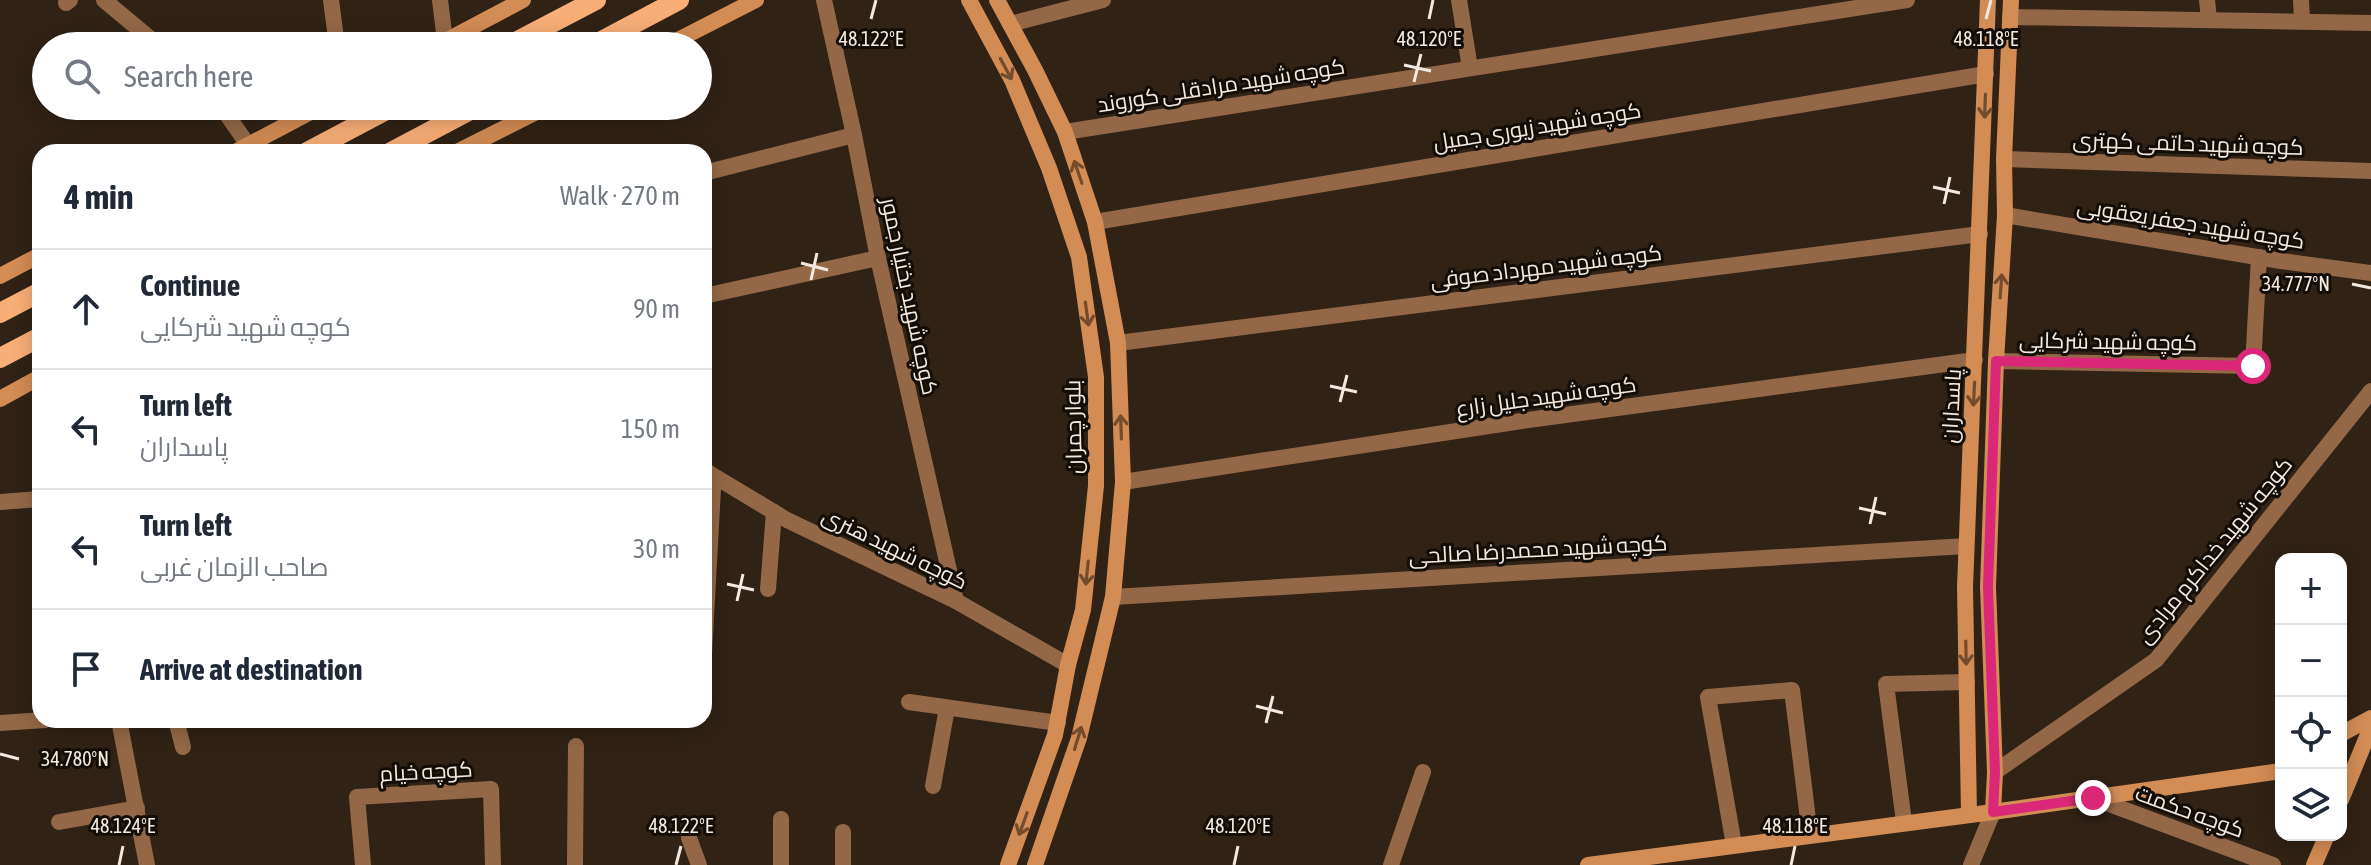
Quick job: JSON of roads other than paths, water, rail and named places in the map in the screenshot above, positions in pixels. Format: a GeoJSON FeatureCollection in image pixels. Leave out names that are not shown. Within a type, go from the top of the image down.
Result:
{"type":"FeatureCollection","features":[{"type":"Feature","properties":{"kind":"main road"},"geometry":{"type":"LineString","coordinates":[[461,32],[523,0]]}},
{"type":"Feature","properties":{"kind":"main road"},"geometry":{"type":"LineString","coordinates":[[535,32],[596,0]]}},
{"type":"Feature","properties":{"kind":"main road"},"geometry":{"type":"LineString","coordinates":[[618,32],[679,0]]}},
{"type":"Feature","properties":{"kind":"main road"},"geometry":{"type":"LineString","coordinates":[[693,32],[756,0]]}},
{"type":"Feature","properties":{"kind":"main road","name":"بلوار چمران"},"geometry":{"type":"LineString","coordinates":[[969,0],[1012,80],[1049,168],[1079,257],[1096,377],[1096,486],[1083,610],[1068,665],[1055,735],[1008,865]]}},
{"type":"Feature","properties":{"kind":"main road"},"geometry":{"type":"LineString","coordinates":[[997,0],[1065,132],[1095,222],[1118,343],[1123,482],[1113,597],[1079,738],[1035,865]]}},
{"type":"Feature","properties":{"kind":"main road","name":"پاسداران"},"geometry":{"type":"LineString","coordinates":[[1969,814],[1966,546],[1988,0]]}},
{"type":"Feature","properties":{"kind":"main road","name":"پاسداران"},"geometry":{"type":"LineString","coordinates":[[1993,812],[1995,772],[1988,587],[2005,215],[2010,9]]}},
{"type":"Feature","properties":{"kind":"main road"},"geometry":{"type":"LineString","coordinates":[[251,144],[296,120]]}},
{"type":"Feature","properties":{"kind":"main road"},"geometry":{"type":"LineString","coordinates":[[322,144],[368,120]]}},
{"type":"Feature","properties":{"kind":"main road"},"geometry":{"type":"LineString","coordinates":[[406,144],[452,120]]}},
{"type":"Feature","properties":{"kind":"main road"},"geometry":{"type":"LineString","coordinates":[[473,144],[520,120]]}},
{"type":"Feature","properties":{"kind":"main road"},"geometry":{"type":"LineString","coordinates":[[0,276],[32,259]]}},
{"type":"Feature","properties":{"kind":"main road"},"geometry":{"type":"LineString","coordinates":[[0,313],[32,296]]}},
{"type":"Feature","properties":{"kind":"main road"},"geometry":{"type":"LineString","coordinates":[[0,358],[32,341]]}},
{"type":"Feature","properties":{"kind":"main road"},"geometry":{"type":"LineString","coordinates":[[0,399],[32,381]]}},
{"type":"Feature","properties":{"kind":"main road"},"geometry":{"type":"LineString","coordinates":[[2347,731],[2371,718]]}},
{"type":"Feature","properties":{"kind":"main road"},"geometry":{"type":"LineString","coordinates":[[2347,785],[2371,727]]}},
{"type":"Feature","properties":{"kind":"main road"},"geometry":{"type":"LineString","coordinates":[[1595,864],[2275,772]]}},
{"type":"Feature","properties":{"kind":"main road"},"geometry":{"type":"LineString","coordinates":[[2314,865],[2324,841]]}},
{"type":"Feature","properties":{"kind":"street"},"geometry":{"type":"LineString","coordinates":[[104,0],[140,32]]}},
{"type":"Feature","properties":{"kind":"street"},"geometry":{"type":"LineString","coordinates":[[331,0],[335,32]]}},
{"type":"Feature","properties":{"kind":"street"},"geometry":{"type":"LineString","coordinates":[[440,0],[440,32]]}},
{"type":"Feature","properties":{"kind":"street","name":"کوچه شهید بختیار جمور"},"geometry":{"type":"LineString","coordinates":[[824,0],[878,258],[956,601]]}},
{"type":"Feature","properties":{"kind":"street"},"geometry":{"type":"LineString","coordinates":[[1010,24],[1103,0]]}},
{"type":"Feature","properties":{"kind":"street"},"geometry":{"type":"LineString","coordinates":[[1459,0],[1470,68]]}},
{"type":"Feature","properties":{"kind":"street","name":"کوچه شهید مرادقلی کوروند"},"geometry":{"type":"LineString","coordinates":[[1065,132],[1907,0]]}},
{"type":"Feature","properties":{"kind":"street"},"geometry":{"type":"LineString","coordinates":[[2207,0],[2209,19]]}},
{"type":"Feature","properties":{"kind":"street"},"geometry":{"type":"LineString","coordinates":[[2301,0],[2302,20]]}},
{"type":"Feature","properties":{"kind":"street"},"geometry":{"type":"LineString","coordinates":[[2010,9],[2371,23]]}},
{"type":"Feature","properties":{"kind":"street","name":"کوچه شهید زیوری جمیل"},"geometry":{"type":"LineString","coordinates":[[1095,222],[1986,74]]}},
{"type":"Feature","properties":{"kind":"street"},"geometry":{"type":"LineString","coordinates":[[228,120],[240,144]]}},
{"type":"Feature","properties":{"kind":"street"},"geometry":{"type":"LineString","coordinates":[[712,171],[854,135]]}},
{"type":"Feature","properties":{"kind":"street","name":"کوچه شهید حاتمی کهتری"},"geometry":{"type":"LineString","coordinates":[[2004,159],[2371,171]]}},
{"type":"Feature","properties":{"kind":"street","name":"کوچه شهید جعفر یعقوبی"},"geometry":{"type":"LineString","coordinates":[[2005,215],[2371,273]]}},
{"type":"Feature","properties":{"kind":"street","name":"کوچه شهید مهرداد صوفی"},"geometry":{"type":"LineString","coordinates":[[1118,343],[1980,234]]}},
{"type":"Feature","properties":{"kind":"street","name":"کوچه شهید شرکایی"},"geometry":{"type":"LineString","coordinates":[[1996,361],[2253,366],[2259,257]]}},
{"type":"Feature","properties":{"kind":"street"},"geometry":{"type":"LineString","coordinates":[[712,294],[878,258]]}},
{"type":"Feature","properties":{"kind":"street","name":"کوچه شهید جلیل زارع"},"geometry":{"type":"LineString","coordinates":[[1123,482],[1528,420],[1975,360]]}},
{"type":"Feature","properties":{"kind":"street","name":"کوچه شهید خداکرم مرادی"},"geometry":{"type":"LineString","coordinates":[[1995,772],[2156,660],[2371,391]]}},
{"type":"Feature","properties":{"kind":"street","name":"کوچه شهید هنری"},"geometry":{"type":"LineString","coordinates":[[712,475],[774,512],[956,601],[1068,665]]}},
{"type":"Feature","properties":{"kind":"street"},"geometry":{"type":"LineString","coordinates":[[712,486],[712,507]]}},
{"type":"Feature","properties":{"kind":"street"},"geometry":{"type":"LineString","coordinates":[[0,502],[32,500]]}},
{"type":"Feature","properties":{"kind":"street"},"geometry":{"type":"LineString","coordinates":[[768,589],[774,512]]}},
{"type":"Feature","properties":{"kind":"street","name":"کوچه شهید محمدرضا صالحی"},"geometry":{"type":"LineString","coordinates":[[1113,597],[1966,546]]}},
{"type":"Feature","properties":{"kind":"street"},"geometry":{"type":"LineString","coordinates":[[1904,822],[1886,684],[1967,682]]}},
{"type":"Feature","properties":{"kind":"street"},"geometry":{"type":"LineString","coordinates":[[1734,845],[1708,697],[1792,690],[1810,835]]}},
{"type":"Feature","properties":{"kind":"street"},"geometry":{"type":"LineString","coordinates":[[909,702],[1058,723]]}},
{"type":"Feature","properties":{"kind":"street"},"geometry":{"type":"LineString","coordinates":[[933,786],[947,708]]}},
{"type":"Feature","properties":{"kind":"street"},"geometry":{"type":"LineString","coordinates":[[0,723],[32,721]]}},
{"type":"Feature","properties":{"kind":"street"},"geometry":{"type":"LineString","coordinates":[[121,728],[147,865]]}},
{"type":"Feature","properties":{"kind":"street"},"geometry":{"type":"LineString","coordinates":[[178,728],[183,747]]}},
{"type":"Feature","properties":{"kind":"street"},"geometry":{"type":"LineString","coordinates":[[575,865],[576,746]]}},
{"type":"Feature","properties":{"kind":"street"},"geometry":{"type":"LineString","coordinates":[[1391,865],[1423,772]]}},
{"type":"Feature","properties":{"kind":"street","name":"کوچه خیام"},"geometry":{"type":"LineString","coordinates":[[363,865],[357,797],[491,789],[493,865]]}},
{"type":"Feature","properties":{"kind":"street","name":"کوچه حکمت"},"geometry":{"type":"LineString","coordinates":[[2093,798],[2273,865]]}},
{"type":"Feature","properties":{"kind":"street"},"geometry":{"type":"LineString","coordinates":[[59,822],[137,808]]}},
{"type":"Feature","properties":{"kind":"street"},"geometry":{"type":"LineString","coordinates":[[1971,865],[1993,812]]}},
{"type":"Feature","properties":{"kind":"street"},"geometry":{"type":"LineString","coordinates":[[781,819],[781,865]]}},
{"type":"Feature","properties":{"kind":"street"},"geometry":{"type":"LineString","coordinates":[[843,832],[843,865]]}},
{"type":"Feature","properties":{"kind":"street"},"geometry":{"type":"LineString","coordinates":[[689,838],[699,865]]}}]}
